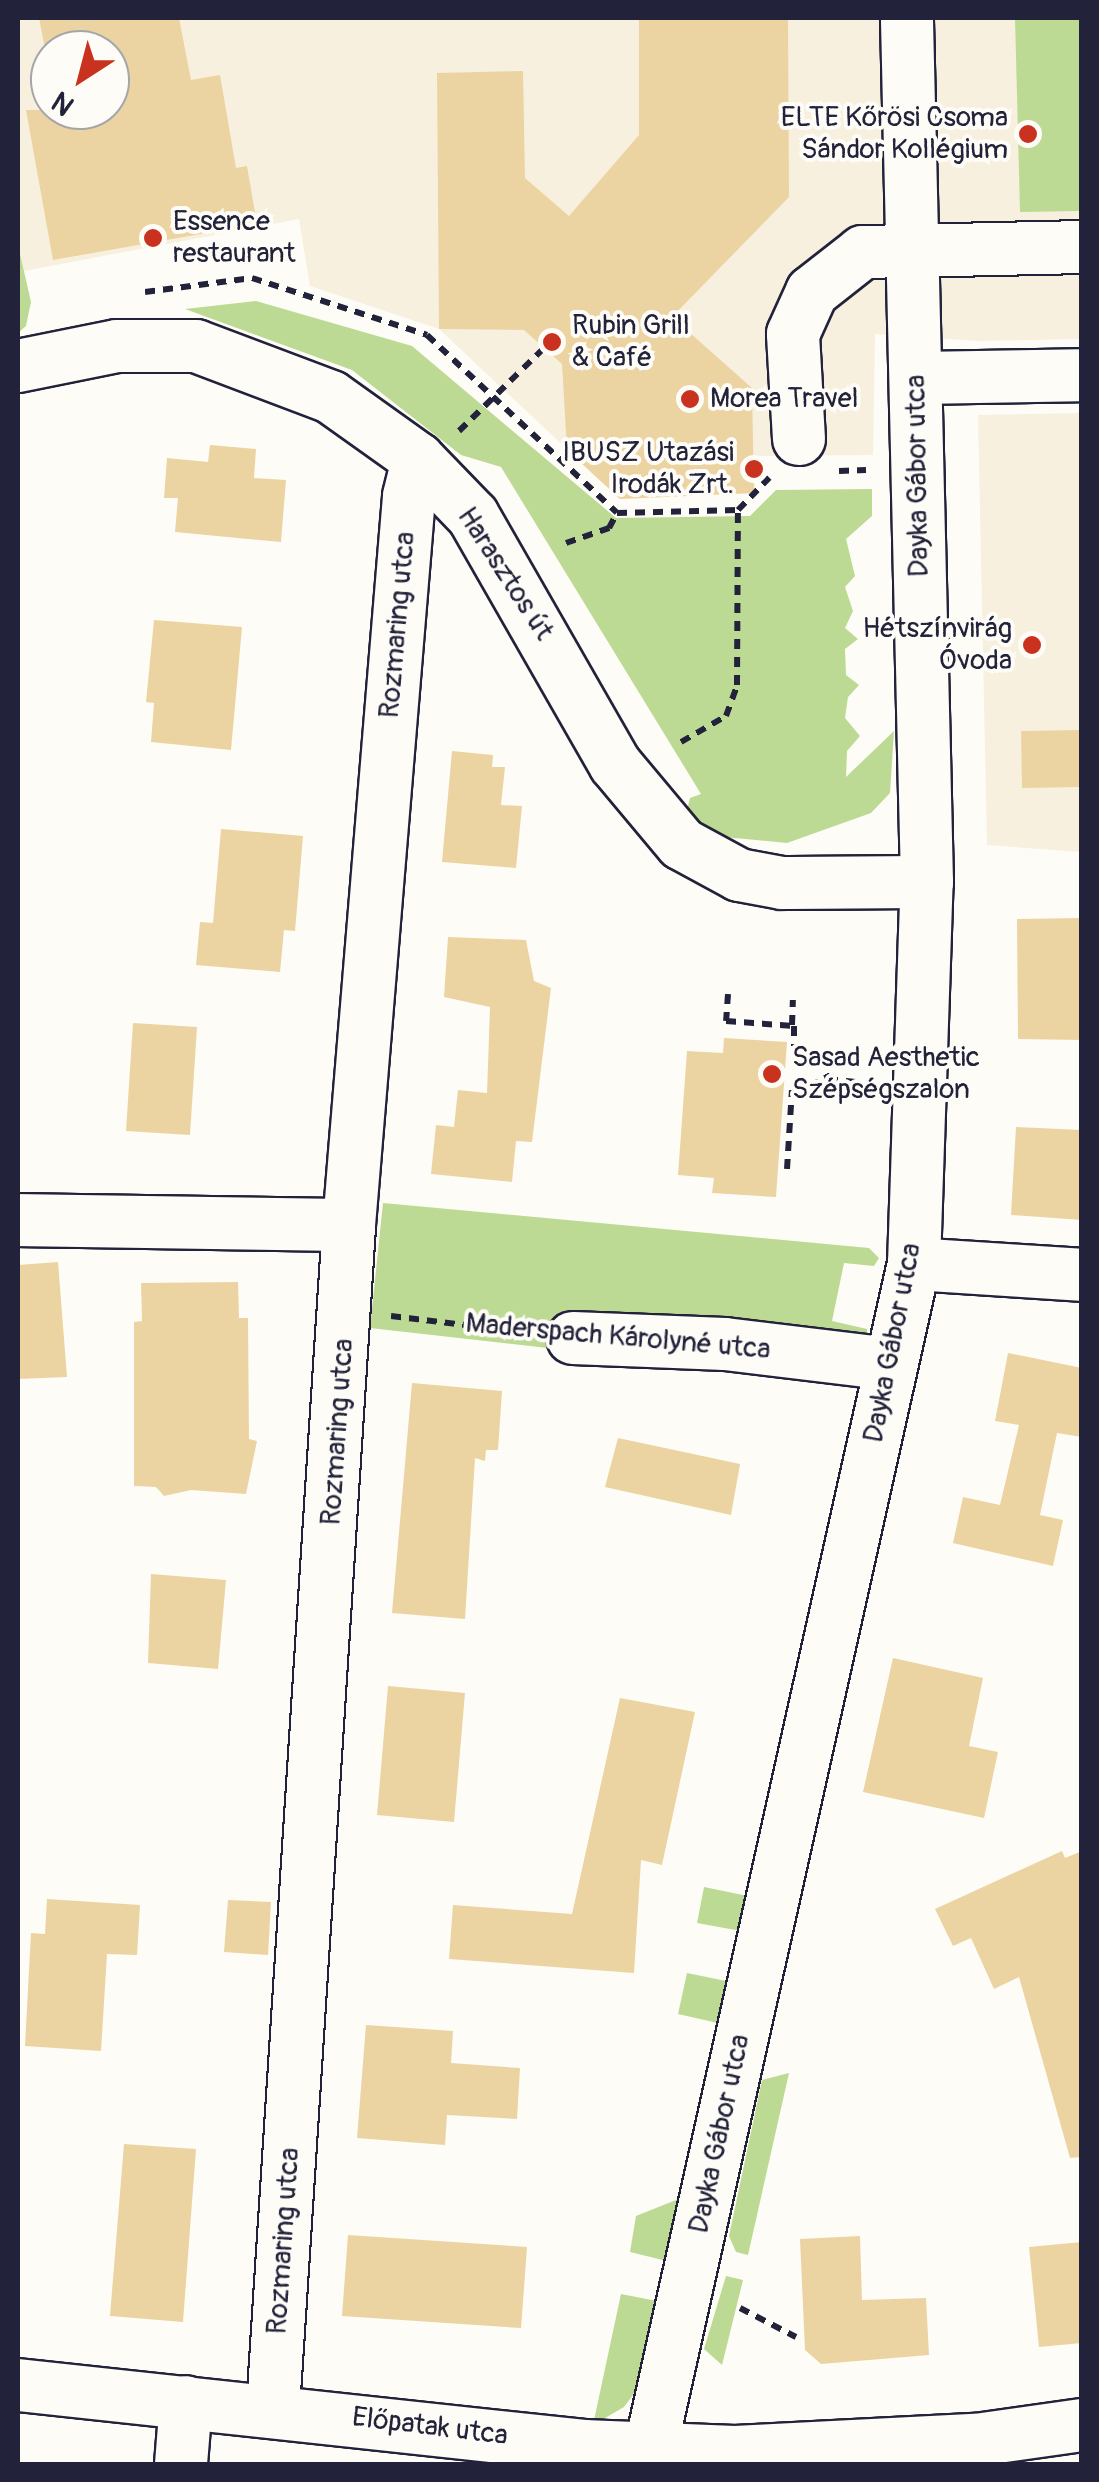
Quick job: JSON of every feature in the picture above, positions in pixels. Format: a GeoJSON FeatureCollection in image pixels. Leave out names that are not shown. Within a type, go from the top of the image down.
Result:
{"type":"FeatureCollection","features":[{"type":"Feature","properties":{"kind":"street","name":"Dayka Gábor utca"},"geometry":{"type":"LineString","coordinates":[[648,2456],[914,1264],[926,882],[908,18]]}},
{"type":"Feature","properties":{"kind":"street"},"geometry":{"type":"LineString","coordinates":[[801,460],[794,334],[812,292],[864,252],[1082,248]]}},
{"type":"Feature","properties":{"kind":"street","name":"Harasztos út"},"geometry":{"type":"LineString","coordinates":[[18,366],[117,346],[196,346],[331,397],[418,459],[474,516],[615,764],[682,844],[739,875],[782,883],[926,882]]}},
{"type":"Feature","properties":{"kind":"street"},"geometry":{"type":"LineString","coordinates":[[916,378],[1082,375]]}},
{"type":"Feature","properties":{"kind":"street","name":"Rozmaring utca"},"geometry":{"type":"LineString","coordinates":[[273,2408],[349,1225],[408,496],[418,459]]}},
{"type":"Feature","properties":{"kind":"street"},"geometry":{"type":"LineString","coordinates":[[18,1220],[349,1225]]}},
{"type":"Feature","properties":{"kind":"street"},"geometry":{"type":"LineString","coordinates":[[914,1264],[1082,1275]]}},
{"type":"Feature","properties":{"kind":"street","name":"Maderspach Károlyné utca"},"geometry":{"type":"LineString","coordinates":[[573,1338],[725,1344],[891,1364]]}},
{"type":"Feature","properties":{"kind":"street","name":"Előpatak utca"},"geometry":{"type":"LineString","coordinates":[[18,2386],[273,2408],[648,2456],[976,2440],[1082,2425]]}},
{"type":"Feature","properties":{"kind":"street"},"geometry":{"type":"LineString","coordinates":[[181,2464],[186,2402]]}},
{"type":"Feature","properties":{"kind":"path"},"geometry":{"type":"LineString","coordinates":[[117,346],[146,291],[252,278],[427,335],[617,512],[738,510],[801,460],[917,470]]}},
{"type":"Feature","properties":{"kind":"path"},"geometry":{"type":"LineString","coordinates":[[418,459],[445,444],[544,348]]}},
{"type":"Feature","properties":{"kind":"path"},"geometry":{"type":"LineString","coordinates":[[681,742],[726,716],[737,685],[738,510]]}},
{"type":"Feature","properties":{"kind":"path"},"geometry":{"type":"LineString","coordinates":[[566,543],[609,528],[617,512]]}},
{"type":"Feature","properties":{"kind":"path"},"geometry":{"type":"LineString","coordinates":[[728,994],[726,1021],[792,1025]]}},
{"type":"Feature","properties":{"kind":"path"},"geometry":{"type":"LineString","coordinates":[[794,1000],[794,1054],[820,1057],[828,1078]]}},
{"type":"Feature","properties":{"kind":"path"},"geometry":{"type":"LineString","coordinates":[[786,1168],[792,1090],[828,1078],[858,1082]]}},
{"type":"Feature","properties":{"kind":"path","name":"Maderspach Károlyné utca"},"geometry":{"type":"LineString","coordinates":[[346,1311],[573,1338]]}},
{"type":"Feature","properties":{"kind":"path"},"geometry":{"type":"LineString","coordinates":[[740,2308],[796,2336]]}},
{"type":"Feature","properties":{"kind":"shaded area"},"geometry":{"type":"Polygon","coordinates":[[[18,18],[1081,18],[1081,339],[977,341],[875,334],[873,455],[755,456],[755,493],[620,499],[439,329],[310,286],[299,219],[24,271],[18,245],[18,18]]]}},
{"type":"Feature","properties":{"kind":"shaded area","name":"Hétszínvirág Óvoda"},"geometry":{"type":"Polygon","coordinates":[[[1081,413],[1081,852],[987,845],[978,415],[1081,413]]]}},
{"type":"Feature","properties":{"kind":"green space"},"geometry":{"type":"Polygon","coordinates":[[[1015,18],[1081,18],[1081,211],[1020,212],[1015,18]]]}},
{"type":"Feature","properties":{"kind":"green space"},"geometry":{"type":"Polygon","coordinates":[[[18,245],[31,302],[26,326],[18,333],[18,245]]]}},
{"type":"Feature","properties":{"kind":"green space"},"geometry":{"type":"Polygon","coordinates":[[[256,301],[412,346],[616,518],[750,516],[776,490],[872,489],[872,516],[846,539],[855,576],[845,587],[853,611],[845,628],[858,639],[845,649],[846,675],[859,685],[848,697],[845,718],[860,736],[847,751],[846,777],[894,731],[890,793],[871,813],[787,843],[724,837],[695,824],[687,810],[690,798],[701,794],[501,467],[461,455],[352,370],[185,309],[256,301]]]}},
{"type":"Feature","properties":{"kind":"green space"},"geometry":{"type":"Polygon","coordinates":[[[383,1203],[869,1248],[879,1258],[874,1266],[844,1263],[832,1321],[867,1329],[867,1335],[583,1352],[370,1328],[383,1203]]]}},
{"type":"Feature","properties":{"kind":"green space"},"geometry":{"type":"Polygon","coordinates":[[[704,1887],[748,1896],[741,1931],[697,1923],[704,1887]]]}},
{"type":"Feature","properties":{"kind":"green space"},"geometry":{"type":"Polygon","coordinates":[[[687,1973],[731,1982],[722,2024],[678,2014],[687,1973]]]}},
{"type":"Feature","properties":{"kind":"green space"},"geometry":{"type":"Polygon","coordinates":[[[789,2073],[748,2255],[736,2252],[729,2236],[762,2080],[789,2073]]]}},
{"type":"Feature","properties":{"kind":"green space"},"geometry":{"type":"Polygon","coordinates":[[[686,2196],[671,2262],[630,2252],[636,2216],[686,2196]]]}},
{"type":"Feature","properties":{"kind":"green space"},"geometry":{"type":"Polygon","coordinates":[[[726,2276],[743,2280],[722,2365],[704,2349],[726,2276]]]}},
{"type":"Feature","properties":{"kind":"green space"},"geometry":{"type":"Polygon","coordinates":[[[621,2294],[662,2302],[645,2379],[624,2407],[593,2425],[621,2294]]]}},
{"type":"Feature","properties":{"kind":"building"},"geometry":{"type":"Polygon","coordinates":[[[39,18],[179,18],[191,80],[220,75],[236,168],[247,166],[257,224],[53,260],[26,110],[30,110],[30,130],[130,130],[130,30],[41,30],[39,18]]]}},
{"type":"Feature","properties":{"kind":"building"},"geometry":{"type":"Polygon","coordinates":[[[639,18],[788,18],[789,197],[672,317],[752,388],[754,493],[620,499],[567,450],[562,364],[524,330],[439,329],[437,73],[523,71],[525,178],[569,216],[639,135],[639,18]]]}},
{"type":"Feature","properties":{"kind":"building"},"geometry":{"type":"Polygon","coordinates":[[[210,445],[256,449],[254,478],[286,480],[281,542],[175,532],[178,498],[164,498],[167,458],[208,462],[210,445]]]}},
{"type":"Feature","properties":{"kind":"building"},"geometry":{"type":"Polygon","coordinates":[[[154,620],[242,627],[231,750],[151,742],[154,703],[146,702],[154,620]]]}},
{"type":"Feature","properties":{"kind":"building"},"geometry":{"type":"Polygon","coordinates":[[[1082,730],[1082,787],[1022,788],[1021,731],[1082,730]]]}},
{"type":"Feature","properties":{"kind":"building"},"geometry":{"type":"Polygon","coordinates":[[[452,751],[493,755],[492,767],[505,767],[501,805],[522,806],[516,868],[442,862],[452,751]]]}},
{"type":"Feature","properties":{"kind":"building"},"geometry":{"type":"Polygon","coordinates":[[[221,829],[303,836],[295,931],[284,930],[280,972],[196,965],[200,922],[213,923],[221,829]]]}},
{"type":"Feature","properties":{"kind":"building"},"geometry":{"type":"Polygon","coordinates":[[[1082,918],[1082,1040],[1018,1039],[1017,919],[1082,918]]]}},
{"type":"Feature","properties":{"kind":"building"},"geometry":{"type":"Polygon","coordinates":[[[448,937],[526,940],[534,981],[551,988],[532,1142],[516,1141],[512,1182],[431,1174],[436,1125],[454,1127],[458,1090],[487,1093],[490,1007],[444,997],[448,937]]]}},
{"type":"Feature","properties":{"kind":"building"},"geometry":{"type":"Polygon","coordinates":[[[133,1023],[197,1027],[190,1135],[126,1131],[133,1023]]]}},
{"type":"Feature","properties":{"kind":"building"},"geometry":{"type":"Polygon","coordinates":[[[724,1038],[787,1042],[776,1197],[712,1193],[714,1178],[678,1175],[687,1051],[723,1053],[724,1038]]]}},
{"type":"Feature","properties":{"kind":"building"},"geometry":{"type":"Polygon","coordinates":[[[1016,1127],[1082,1130],[1082,1220],[1011,1215],[1016,1127]]]}},
{"type":"Feature","properties":{"kind":"building"},"geometry":{"type":"Polygon","coordinates":[[[58,1262],[67,1377],[18,1379],[18,1265],[58,1262]]]}},
{"type":"Feature","properties":{"kind":"building"},"geometry":{"type":"Polygon","coordinates":[[[238,1282],[239,1318],[248,1318],[249,1439],[257,1441],[246,1494],[191,1490],[164,1496],[156,1487],[134,1486],[134,1322],[142,1321],[141,1283],[238,1282]]]}},
{"type":"Feature","properties":{"kind":"building"},"geometry":{"type":"Polygon","coordinates":[[[1008,1353],[1082,1368],[1082,1437],[1057,1433],[1040,1515],[1063,1520],[1053,1566],[953,1543],[963,1497],[1000,1505],[1019,1425],[995,1421],[1008,1353]]]}},
{"type":"Feature","properties":{"kind":"building"},"geometry":{"type":"Polygon","coordinates":[[[412,1383],[502,1391],[498,1450],[486,1450],[485,1461],[475,1458],[465,1619],[392,1613],[412,1383]]]}},
{"type":"Feature","properties":{"kind":"building"},"geometry":{"type":"Polygon","coordinates":[[[618,1438],[740,1464],[731,1515],[605,1487],[618,1438]]]}},
{"type":"Feature","properties":{"kind":"building"},"geometry":{"type":"Polygon","coordinates":[[[151,1574],[226,1580],[218,1669],[148,1663],[151,1574]]]}},
{"type":"Feature","properties":{"kind":"building"},"geometry":{"type":"Polygon","coordinates":[[[893,1658],[983,1678],[969,1746],[998,1752],[984,1818],[863,1792],[893,1658]]]}},
{"type":"Feature","properties":{"kind":"building"},"geometry":{"type":"Polygon","coordinates":[[[388,1686],[465,1693],[454,1822],[377,1815],[388,1686]]]}},
{"type":"Feature","properties":{"kind":"building"},"geometry":{"type":"Polygon","coordinates":[[[620,1698],[695,1712],[662,1865],[641,1860],[634,1973],[449,1959],[453,1905],[572,1914],[620,1698]]]}},
{"type":"Feature","properties":{"kind":"building"},"geometry":{"type":"Polygon","coordinates":[[[1062,1851],[1065,1858],[1082,1851],[1082,2157],[1070,2158],[1019,1977],[994,1989],[971,1938],[953,1946],[935,1909],[1062,1851]]]}},
{"type":"Feature","properties":{"kind":"building"},"geometry":{"type":"Polygon","coordinates":[[[47,1899],[140,1905],[137,1955],[107,1954],[101,2051],[25,2046],[31,1933],[45,1934],[47,1899]]]}},
{"type":"Feature","properties":{"kind":"building"},"geometry":{"type":"Polygon","coordinates":[[[228,1900],[271,1902],[268,1955],[224,1952],[228,1900]]]}},
{"type":"Feature","properties":{"kind":"building"},"geometry":{"type":"Polygon","coordinates":[[[366,2025],[453,2031],[451,2063],[520,2068],[517,2119],[447,2115],[445,2145],[357,2138],[366,2025]]]}},
{"type":"Feature","properties":{"kind":"building"},"geometry":{"type":"Polygon","coordinates":[[[124,2144],[196,2149],[183,2322],[110,2316],[124,2144]]]}},
{"type":"Feature","properties":{"kind":"building"},"geometry":{"type":"Polygon","coordinates":[[[348,2235],[527,2247],[521,2328],[342,2316],[348,2235]]]}},
{"type":"Feature","properties":{"kind":"building"},"geometry":{"type":"Polygon","coordinates":[[[860,2236],[862,2300],[926,2298],[929,2355],[821,2364],[805,2350],[800,2239],[860,2236]]]}},
{"type":"Feature","properties":{"kind":"building"},"geometry":{"type":"Polygon","coordinates":[[[1082,2242],[1082,2343],[1039,2347],[1029,2247],[1082,2242]]]}},
{"type":"Feature","properties":{"kind":"place","name":"ELTE Kőrösi Csoma Sándor Kollégium"},"geometry":{"type":"Point","coordinates":[1028,134]}},
{"type":"Feature","properties":{"kind":"place","name":"Essence restaurant"},"geometry":{"type":"Point","coordinates":[153,238]}},
{"type":"Feature","properties":{"kind":"place","name":"Rubin Grill & Café"},"geometry":{"type":"Point","coordinates":[552,342]}},
{"type":"Feature","properties":{"kind":"place","name":"Morea Travel"},"geometry":{"type":"Point","coordinates":[690,399]}},
{"type":"Feature","properties":{"kind":"place","name":"IBUSZ Utazási Irodák Zrt."},"geometry":{"type":"Point","coordinates":[754,469]}},
{"type":"Feature","properties":{"kind":"place","name":"Hétszínvirág Óvoda"},"geometry":{"type":"Point","coordinates":[1032,645]}},
{"type":"Feature","properties":{"kind":"place","name":"Sasad Aesthetic Szépségszalon"},"geometry":{"type":"Point","coordinates":[772,1074]}}]}
